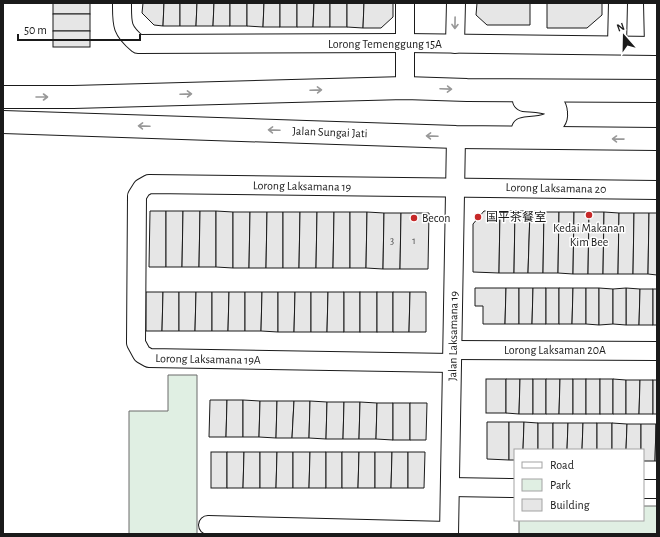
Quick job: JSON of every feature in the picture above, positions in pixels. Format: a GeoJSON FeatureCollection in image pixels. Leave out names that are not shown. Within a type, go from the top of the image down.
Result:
{"type":"FeatureCollection","features":[{"type":"Feature","properties":{"kind":"main road"},"geometry":{"type":"LineString","coordinates":[[3,97],[73,97],[405,88],[467,90],[657,91]]}},
{"type":"Feature","properties":{"kind":"main road"},"geometry":{"type":"LineString","coordinates":[[462,137],[550,124],[555,120],[557,114],[556,108],[552,105],[467,90]]}},
{"type":"Feature","properties":{"kind":"main road","name":"Jalan Sungai Jati"},"geometry":{"type":"LineString","coordinates":[[3,122],[462,137],[657,139]]}},
{"type":"Feature","properties":{"kind":"street","name":"Lorong Temenggung 15A"},"geometry":{"type":"LineString","coordinates":[[122,3],[122,26],[128,36],[138,44],[455,44],[655,46]]}},
{"type":"Feature","properties":{"kind":"street"},"geometry":{"type":"LineString","coordinates":[[405,88],[406,3]]}},
{"type":"Feature","properties":{"kind":"street"},"geometry":{"type":"LineString","coordinates":[[455,44],[456,3]]}},
{"type":"Feature","properties":{"kind":"street"},"geometry":{"type":"LineString","coordinates":[[617,45],[618,3]]}},
{"type":"Feature","properties":{"kind":"street"},"geometry":{"type":"LineString","coordinates":[[653,3],[655,46]]}},
{"type":"Feature","properties":{"kind":"street","name":"Jalan Laksamana 19"},"geometry":{"type":"LineString","coordinates":[[449,532],[456,187],[462,137]]}},
{"type":"Feature","properties":{"kind":"street","name":"Lorong Laksamana 19"},"geometry":{"type":"LineString","coordinates":[[149,184],[456,187]]}},
{"type":"Feature","properties":{"kind":"street","name":"Lorong Laksamana 19A"},"geometry":{"type":"LineString","coordinates":[[149,184],[142,188],[137,196],[136,343],[142,354],[149,358],[452,357]]}},
{"type":"Feature","properties":{"kind":"street","name":"Lorong Laksamana 20"},"geometry":{"type":"LineString","coordinates":[[456,187],[657,190]]}},
{"type":"Feature","properties":{"kind":"street","name":"Lorong Laksaman 20A"},"geometry":{"type":"LineString","coordinates":[[452,357],[657,351]]}},
{"type":"Feature","properties":{"kind":"street"},"geometry":{"type":"LineString","coordinates":[[450,487],[514,488]]}},
{"type":"Feature","properties":{"kind":"street"},"geometry":{"type":"LineString","coordinates":[[644,489],[657,490]]}},
{"type":"Feature","properties":{"kind":"street"},"geometry":{"type":"LineString","coordinates":[[208,525],[449,532]]}},
{"type":"Feature","properties":{"kind":"green space"},"geometry":{"type":"Polygon","coordinates":[[[168,375],[197,375],[197,534],[129,534],[129,411],[168,411],[168,375]]]}},
{"type":"Feature","properties":{"kind":"green space"},"geometry":{"type":"Polygon","coordinates":[[[644,506],[657,506],[657,534],[519,534],[519,521],[644,521],[644,506]]]}},
{"type":"Feature","properties":{"kind":"building"},"geometry":{"type":"Polygon","coordinates":[[[53,3],[90,3],[90,14],[53,14],[53,3]]]}},
{"type":"Feature","properties":{"kind":"building"},"geometry":{"type":"Polygon","coordinates":[[[143,3],[164,3],[163,26],[154,25],[142,13],[143,3]]]}},
{"type":"Feature","properties":{"kind":"building"},"geometry":{"type":"Polygon","coordinates":[[[164,3],[180,3],[180,26],[163,26],[164,3]]]}},
{"type":"Feature","properties":{"kind":"building"},"geometry":{"type":"Polygon","coordinates":[[[180,3],[197,3],[196,26],[180,26],[180,3]]]}},
{"type":"Feature","properties":{"kind":"building"},"geometry":{"type":"Polygon","coordinates":[[[197,3],[214,3],[213,26],[196,26],[197,3]]]}},
{"type":"Feature","properties":{"kind":"building"},"geometry":{"type":"Polygon","coordinates":[[[214,3],[230,3],[230,26],[213,26],[214,3]]]}},
{"type":"Feature","properties":{"kind":"building"},"geometry":{"type":"Polygon","coordinates":[[[230,3],[247,3],[247,26],[230,26],[230,3]]]}},
{"type":"Feature","properties":{"kind":"building"},"geometry":{"type":"Polygon","coordinates":[[[247,3],[264,3],[263,27],[247,26],[247,3]]]}},
{"type":"Feature","properties":{"kind":"building"},"geometry":{"type":"Polygon","coordinates":[[[264,3],[280,3],[280,27],[263,27],[264,3]]]}},
{"type":"Feature","properties":{"kind":"building"},"geometry":{"type":"Polygon","coordinates":[[[280,3],[297,3],[297,27],[280,27],[280,3]]]}},
{"type":"Feature","properties":{"kind":"building"},"geometry":{"type":"Polygon","coordinates":[[[297,3],[314,3],[313,27],[297,27],[297,3]]]}},
{"type":"Feature","properties":{"kind":"building"},"geometry":{"type":"Polygon","coordinates":[[[314,3],[330,3],[330,27],[313,27],[314,3]]]}},
{"type":"Feature","properties":{"kind":"building"},"geometry":{"type":"Polygon","coordinates":[[[330,3],[347,3],[347,27],[330,27],[330,3]]]}},
{"type":"Feature","properties":{"kind":"building"},"geometry":{"type":"Polygon","coordinates":[[[347,3],[364,3],[363,28],[347,27],[347,3]]]}},
{"type":"Feature","properties":{"kind":"building"},"geometry":{"type":"Polygon","coordinates":[[[364,3],[393,3],[393,17],[381,28],[363,28],[364,3]]]}},
{"type":"Feature","properties":{"kind":"building"},"geometry":{"type":"Polygon","coordinates":[[[477,3],[530,3],[530,25],[487,25],[476,15],[477,3]]]}},
{"type":"Feature","properties":{"kind":"building"},"geometry":{"type":"Polygon","coordinates":[[[547,3],[602,3],[602,15],[587,28],[547,28],[547,3]]]}},
{"type":"Feature","properties":{"kind":"building"},"geometry":{"type":"Polygon","coordinates":[[[53,14],[90,14],[90,31],[53,31],[53,14]]]}},
{"type":"Feature","properties":{"kind":"building"},"geometry":{"type":"Polygon","coordinates":[[[53,31],[90,31],[90,47],[53,47],[53,31]]]}},
{"type":"Feature","properties":{"kind":"building"},"geometry":{"type":"Polygon","coordinates":[[[150,211],[166,211],[166,267],[149,267],[150,211]]]}},
{"type":"Feature","properties":{"kind":"building"},"geometry":{"type":"Polygon","coordinates":[[[166,211],[183,211],[182,267],[166,267],[166,211]]]}},
{"type":"Feature","properties":{"kind":"building"},"geometry":{"type":"Polygon","coordinates":[[[183,211],[200,211],[199,267],[182,267],[183,211]]]}},
{"type":"Feature","properties":{"kind":"building"},"geometry":{"type":"Polygon","coordinates":[[[200,211],[216,211],[216,267],[199,267],[200,211]]]}},
{"type":"Feature","properties":{"kind":"building"},"geometry":{"type":"Polygon","coordinates":[[[216,211],[233,212],[233,268],[216,267],[216,211]]]}},
{"type":"Feature","properties":{"kind":"building"},"geometry":{"type":"Polygon","coordinates":[[[484,211],[500,211],[499,273],[473,272],[473,224],[484,211]]]}},
{"type":"Feature","properties":{"kind":"building"},"geometry":{"type":"Polygon","coordinates":[[[500,211],[515,211],[514,273],[499,273],[500,211]]]}},
{"type":"Feature","properties":{"kind":"building"},"geometry":{"type":"Polygon","coordinates":[[[515,211],[530,211],[528,273],[514,273],[515,211]]]}},
{"type":"Feature","properties":{"kind":"building"},"geometry":{"type":"Polygon","coordinates":[[[530,211],[544,212],[543,273],[528,273],[530,211]]]}},
{"type":"Feature","properties":{"kind":"building"},"geometry":{"type":"Polygon","coordinates":[[[233,212],[250,212],[249,268],[233,268],[233,212]]]}},
{"type":"Feature","properties":{"kind":"building"},"geometry":{"type":"Polygon","coordinates":[[[250,212],[267,212],[266,268],[249,268],[250,212]]]}},
{"type":"Feature","properties":{"kind":"building"},"geometry":{"type":"Polygon","coordinates":[[[267,212],[283,212],[283,268],[266,268],[267,212]]]}},
{"type":"Feature","properties":{"kind":"building"},"geometry":{"type":"Polygon","coordinates":[[[283,212],[300,212],[299,268],[283,268],[283,212]]]}},
{"type":"Feature","properties":{"kind":"building"},"geometry":{"type":"Polygon","coordinates":[[[300,212],[317,212],[316,268],[299,268],[300,212]]]}},
{"type":"Feature","properties":{"kind":"building"},"geometry":{"type":"Polygon","coordinates":[[[317,212],[334,212],[333,268],[316,268],[317,212]]]}},
{"type":"Feature","properties":{"kind":"building"},"geometry":{"type":"Polygon","coordinates":[[[334,212],[350,212],[350,268],[333,268],[334,212]]]}},
{"type":"Feature","properties":{"kind":"building"},"geometry":{"type":"Polygon","coordinates":[[[350,212],[367,212],[366,268],[350,268],[350,212]]]}},
{"type":"Feature","properties":{"kind":"building"},"geometry":{"type":"Polygon","coordinates":[[[367,212],[384,213],[383,269],[366,268],[367,212]]]}},
{"type":"Feature","properties":{"kind":"building"},"geometry":{"type":"Polygon","coordinates":[[[544,212],[559,212],[558,273],[543,273],[544,212]]]}},
{"type":"Feature","properties":{"kind":"building"},"geometry":{"type":"Polygon","coordinates":[[[559,212],[574,212],[573,274],[558,273],[559,212]]]}},
{"type":"Feature","properties":{"kind":"building"},"geometry":{"type":"Polygon","coordinates":[[[574,212],[589,212],[588,274],[573,274],[574,212]]]}},
{"type":"Feature","properties":{"kind":"building"},"geometry":{"type":"Polygon","coordinates":[[[589,212],[604,212],[603,274],[588,274],[589,212]]]}},
{"type":"Feature","properties":{"kind":"building"},"geometry":{"type":"Polygon","coordinates":[[[604,212],[619,213],[618,274],[603,274],[604,212]]]}},
{"type":"Feature","properties":{"kind":"building"},"geometry":{"type":"Polygon","coordinates":[[[384,213],[401,213],[400,269],[383,269],[384,213]]]}},
{"type":"Feature","properties":{"kind":"building"},"geometry":{"type":"Polygon","coordinates":[[[401,213],[429,213],[428,269],[400,269],[401,213]]]}},
{"type":"Feature","properties":{"kind":"building"},"geometry":{"type":"Polygon","coordinates":[[[619,213],[634,213],[633,274],[618,274],[619,213]]]}},
{"type":"Feature","properties":{"kind":"building"},"geometry":{"type":"Polygon","coordinates":[[[634,213],[649,213],[648,274],[633,274],[634,213]]]}},
{"type":"Feature","properties":{"kind":"building"},"geometry":{"type":"Polygon","coordinates":[[[649,213],[657,213],[657,275],[648,274],[649,213]]]}},
{"type":"Feature","properties":{"kind":"building"},"geometry":{"type":"Polygon","coordinates":[[[475,288],[506,288],[505,324],[483,324],[483,306],[475,306],[475,288]]]}},
{"type":"Feature","properties":{"kind":"building"},"geometry":{"type":"Polygon","coordinates":[[[506,288],[519,288],[519,324],[505,324],[506,288]]]}},
{"type":"Feature","properties":{"kind":"building"},"geometry":{"type":"Polygon","coordinates":[[[519,288],[533,288],[532,324],[519,324],[519,288]]]}},
{"type":"Feature","properties":{"kind":"building"},"geometry":{"type":"Polygon","coordinates":[[[533,288],[546,288],[546,324],[532,324],[533,288]]]}},
{"type":"Feature","properties":{"kind":"building"},"geometry":{"type":"Polygon","coordinates":[[[546,288],[559,288],[559,324],[546,324],[546,288]]]}},
{"type":"Feature","properties":{"kind":"building"},"geometry":{"type":"Polygon","coordinates":[[[559,288],[573,288],[572,324],[559,324],[559,288]]]}},
{"type":"Feature","properties":{"kind":"building"},"geometry":{"type":"Polygon","coordinates":[[[573,288],[586,288],[586,324],[572,324],[573,288]]]}},
{"type":"Feature","properties":{"kind":"building"},"geometry":{"type":"Polygon","coordinates":[[[586,288],[599,288],[599,325],[586,324],[586,288]]]}},
{"type":"Feature","properties":{"kind":"building"},"geometry":{"type":"Polygon","coordinates":[[[599,288],[613,289],[613,324],[599,325],[599,288]]]}},
{"type":"Feature","properties":{"kind":"building"},"geometry":{"type":"Polygon","coordinates":[[[626,288],[640,289],[639,325],[626,325],[626,288]]]}},
{"type":"Feature","properties":{"kind":"building"},"geometry":{"type":"Polygon","coordinates":[[[626,288],[626,325],[613,324],[613,289],[626,288]]]}},
{"type":"Feature","properties":{"kind":"building"},"geometry":{"type":"Polygon","coordinates":[[[640,289],[653,289],[653,325],[639,325],[640,289]]]}},
{"type":"Feature","properties":{"kind":"building"},"geometry":{"type":"Polygon","coordinates":[[[653,289],[657,289],[657,325],[653,325],[653,289]]]}},
{"type":"Feature","properties":{"kind":"building"},"geometry":{"type":"Polygon","coordinates":[[[146,292],[163,292],[162,331],[146,331],[146,292]]]}},
{"type":"Feature","properties":{"kind":"building"},"geometry":{"type":"Polygon","coordinates":[[[163,292],[179,292],[179,331],[162,331],[163,292]]]}},
{"type":"Feature","properties":{"kind":"building"},"geometry":{"type":"Polygon","coordinates":[[[179,292],[196,292],[195,331],[179,331],[179,292]]]}},
{"type":"Feature","properties":{"kind":"building"},"geometry":{"type":"Polygon","coordinates":[[[196,292],[212,292],[212,331],[195,331],[196,292]]]}},
{"type":"Feature","properties":{"kind":"building"},"geometry":{"type":"Polygon","coordinates":[[[212,292],[229,292],[228,331],[212,331],[212,292]]]}},
{"type":"Feature","properties":{"kind":"building"},"geometry":{"type":"Polygon","coordinates":[[[229,292],[245,292],[245,331],[228,331],[229,292]]]}},
{"type":"Feature","properties":{"kind":"building"},"geometry":{"type":"Polygon","coordinates":[[[245,292],[262,292],[261,331],[245,331],[245,292]]]}},
{"type":"Feature","properties":{"kind":"building"},"geometry":{"type":"Polygon","coordinates":[[[262,292],[278,292],[278,332],[261,331],[262,292]]]}},
{"type":"Feature","properties":{"kind":"building"},"geometry":{"type":"Polygon","coordinates":[[[278,292],[295,292],[294,332],[278,332],[278,292]]]}},
{"type":"Feature","properties":{"kind":"building"},"geometry":{"type":"Polygon","coordinates":[[[295,292],[311,292],[311,332],[294,332],[295,292]]]}},
{"type":"Feature","properties":{"kind":"building"},"geometry":{"type":"Polygon","coordinates":[[[311,292],[328,292],[327,332],[311,332],[311,292]]]}},
{"type":"Feature","properties":{"kind":"building"},"geometry":{"type":"Polygon","coordinates":[[[328,292],[344,292],[344,332],[327,332],[328,292]]]}},
{"type":"Feature","properties":{"kind":"building"},"geometry":{"type":"Polygon","coordinates":[[[344,292],[360,292],[360,332],[344,332],[344,292]]]}},
{"type":"Feature","properties":{"kind":"building"},"geometry":{"type":"Polygon","coordinates":[[[360,292],[377,292],[377,332],[360,332],[360,292]]]}},
{"type":"Feature","properties":{"kind":"building"},"geometry":{"type":"Polygon","coordinates":[[[377,292],[393,292],[393,332],[377,332],[377,292]]]}},
{"type":"Feature","properties":{"kind":"building"},"geometry":{"type":"Polygon","coordinates":[[[393,292],[410,292],[409,332],[393,332],[393,292]]]}},
{"type":"Feature","properties":{"kind":"building"},"geometry":{"type":"Polygon","coordinates":[[[410,292],[426,292],[426,332],[409,332],[410,292]]]}},
{"type":"Feature","properties":{"kind":"building"},"geometry":{"type":"Polygon","coordinates":[[[486,379],[506,379],[506,413],[486,413],[486,379]]]}},
{"type":"Feature","properties":{"kind":"building"},"geometry":{"type":"Polygon","coordinates":[[[506,379],[520,379],[519,414],[506,413],[506,379]]]}},
{"type":"Feature","properties":{"kind":"building"},"geometry":{"type":"Polygon","coordinates":[[[520,379],[533,379],[533,414],[519,414],[520,379]]]}},
{"type":"Feature","properties":{"kind":"building"},"geometry":{"type":"Polygon","coordinates":[[[533,379],[546,379],[546,414],[533,414],[533,379]]]}},
{"type":"Feature","properties":{"kind":"building"},"geometry":{"type":"Polygon","coordinates":[[[546,379],[560,379],[559,414],[546,414],[546,379]]]}},
{"type":"Feature","properties":{"kind":"building"},"geometry":{"type":"Polygon","coordinates":[[[560,379],[573,379],[573,414],[559,414],[560,379]]]}},
{"type":"Feature","properties":{"kind":"building"},"geometry":{"type":"Polygon","coordinates":[[[573,379],[586,379],[586,414],[573,414],[573,379]]]}},
{"type":"Feature","properties":{"kind":"building"},"geometry":{"type":"Polygon","coordinates":[[[586,379],[600,379],[600,414],[586,414],[586,379]]]}},
{"type":"Feature","properties":{"kind":"building"},"geometry":{"type":"Polygon","coordinates":[[[600,379],[613,379],[613,414],[600,414],[600,379]]]}},
{"type":"Feature","properties":{"kind":"building"},"geometry":{"type":"Polygon","coordinates":[[[613,379],[626,380],[626,414],[613,414],[613,379]]]}},
{"type":"Feature","properties":{"kind":"building"},"geometry":{"type":"Polygon","coordinates":[[[626,380],[640,380],[639,414],[626,414],[626,380]]]}},
{"type":"Feature","properties":{"kind":"building"},"geometry":{"type":"Polygon","coordinates":[[[640,380],[653,380],[653,414],[639,414],[640,380]]]}},
{"type":"Feature","properties":{"kind":"building"},"geometry":{"type":"Polygon","coordinates":[[[653,380],[657,380],[657,414],[653,414],[653,380]]]}},
{"type":"Feature","properties":{"kind":"building"},"geometry":{"type":"Polygon","coordinates":[[[210,400],[227,400],[226,437],[209,437],[210,400]]]}},
{"type":"Feature","properties":{"kind":"building"},"geometry":{"type":"Polygon","coordinates":[[[227,400],[243,400],[243,437],[226,437],[227,400]]]}},
{"type":"Feature","properties":{"kind":"building"},"geometry":{"type":"Polygon","coordinates":[[[243,400],[260,401],[259,437],[243,437],[243,400]]]}},
{"type":"Feature","properties":{"kind":"building"},"geometry":{"type":"Polygon","coordinates":[[[260,401],[277,401],[276,438],[259,437],[260,401]]]}},
{"type":"Feature","properties":{"kind":"building"},"geometry":{"type":"Polygon","coordinates":[[[277,401],[294,401],[292,438],[276,438],[277,401]]]}},
{"type":"Feature","properties":{"kind":"building"},"geometry":{"type":"Polygon","coordinates":[[[294,401],[310,401],[309,438],[292,438],[294,401]]]}},
{"type":"Feature","properties":{"kind":"building"},"geometry":{"type":"Polygon","coordinates":[[[310,401],[327,402],[326,439],[309,438],[310,401]]]}},
{"type":"Feature","properties":{"kind":"building"},"geometry":{"type":"Polygon","coordinates":[[[327,402],[344,402],[343,439],[326,439],[327,402]]]}},
{"type":"Feature","properties":{"kind":"building"},"geometry":{"type":"Polygon","coordinates":[[[344,402],[360,402],[359,439],[343,439],[344,402]]]}},
{"type":"Feature","properties":{"kind":"building"},"geometry":{"type":"Polygon","coordinates":[[[360,402],[377,403],[376,439],[359,439],[360,402]]]}},
{"type":"Feature","properties":{"kind":"building"},"geometry":{"type":"Polygon","coordinates":[[[377,403],[393,403],[393,440],[376,439],[377,403]]]}},
{"type":"Feature","properties":{"kind":"building"},"geometry":{"type":"Polygon","coordinates":[[[393,403],[410,403],[410,440],[393,440],[393,403]]]}},
{"type":"Feature","properties":{"kind":"building"},"geometry":{"type":"Polygon","coordinates":[[[410,403],[427,403],[426,440],[410,440],[410,403]]]}},
{"type":"Feature","properties":{"kind":"building"},"geometry":{"type":"Polygon","coordinates":[[[487,422],[509,422],[509,460],[487,459],[487,422]]]}},
{"type":"Feature","properties":{"kind":"building"},"geometry":{"type":"Polygon","coordinates":[[[509,422],[524,422],[523,449],[514,449],[514,460],[509,460],[509,422]]]}},
{"type":"Feature","properties":{"kind":"building"},"geometry":{"type":"Polygon","coordinates":[[[524,422],[538,423],[538,449],[523,449],[524,422]]]}},
{"type":"Feature","properties":{"kind":"building"},"geometry":{"type":"Polygon","coordinates":[[[538,423],[553,423],[553,449],[538,449],[538,423]]]}},
{"type":"Feature","properties":{"kind":"building"},"geometry":{"type":"Polygon","coordinates":[[[553,423],[568,423],[567,449],[553,449],[553,423]]]}},
{"type":"Feature","properties":{"kind":"building"},"geometry":{"type":"Polygon","coordinates":[[[568,423],[583,423],[582,449],[567,449],[568,423]]]}},
{"type":"Feature","properties":{"kind":"building"},"geometry":{"type":"Polygon","coordinates":[[[583,423],[597,423],[597,449],[582,449],[583,423]]]}},
{"type":"Feature","properties":{"kind":"building"},"geometry":{"type":"Polygon","coordinates":[[[597,423],[612,423],[612,449],[597,449],[597,423]]]}},
{"type":"Feature","properties":{"kind":"building"},"geometry":{"type":"Polygon","coordinates":[[[612,423],[627,424],[626,449],[612,449],[612,423]]]}},
{"type":"Feature","properties":{"kind":"building"},"geometry":{"type":"Polygon","coordinates":[[[627,424],[641,424],[641,449],[626,449],[627,424]]]}},
{"type":"Feature","properties":{"kind":"building"},"geometry":{"type":"Polygon","coordinates":[[[641,424],[656,424],[655,461],[644,461],[644,449],[641,449],[641,424]]]}},
{"type":"Feature","properties":{"kind":"building"},"geometry":{"type":"Polygon","coordinates":[[[656,424],[657,461],[655,461],[656,424]]]}},
{"type":"Feature","properties":{"kind":"building"},"geometry":{"type":"Polygon","coordinates":[[[211,452],[227,452],[227,488],[211,488],[211,452]]]}},
{"type":"Feature","properties":{"kind":"building"},"geometry":{"type":"Polygon","coordinates":[[[227,452],[244,452],[243,488],[227,488],[227,452]]]}},
{"type":"Feature","properties":{"kind":"building"},"geometry":{"type":"Polygon","coordinates":[[[244,452],[260,452],[260,488],[243,488],[244,452]]]}},
{"type":"Feature","properties":{"kind":"building"},"geometry":{"type":"Polygon","coordinates":[[[260,452],[277,452],[276,488],[260,488],[260,452]]]}},
{"type":"Feature","properties":{"kind":"building"},"geometry":{"type":"Polygon","coordinates":[[[277,452],[293,452],[293,488],[276,488],[277,452]]]}},
{"type":"Feature","properties":{"kind":"building"},"geometry":{"type":"Polygon","coordinates":[[[293,452],[310,452],[309,488],[293,488],[293,452]]]}},
{"type":"Feature","properties":{"kind":"building"},"geometry":{"type":"Polygon","coordinates":[[[310,452],[326,452],[326,488],[309,488],[310,452]]]}},
{"type":"Feature","properties":{"kind":"building"},"geometry":{"type":"Polygon","coordinates":[[[326,452],[342,452],[342,488],[326,488],[326,452]]]}},
{"type":"Feature","properties":{"kind":"building"},"geometry":{"type":"Polygon","coordinates":[[[342,452],[359,452],[358,488],[342,488],[342,452]]]}},
{"type":"Feature","properties":{"kind":"building"},"geometry":{"type":"Polygon","coordinates":[[[359,452],[375,452],[375,488],[358,488],[359,452]]]}},
{"type":"Feature","properties":{"kind":"building"},"geometry":{"type":"Polygon","coordinates":[[[375,452],[392,452],[391,488],[375,488],[375,452]]]}},
{"type":"Feature","properties":{"kind":"building"},"geometry":{"type":"Polygon","coordinates":[[[392,452],[408,452],[408,488],[391,488],[392,452]]]}},
{"type":"Feature","properties":{"kind":"building"},"geometry":{"type":"Polygon","coordinates":[[[408,452],[425,452],[424,488],[408,488],[408,452]]]}},
{"type":"Feature","properties":{"kind":"place","name":"Kedai Makanan Kim Bee"},"geometry":{"type":"Point","coordinates":[589,215]}},
{"type":"Feature","properties":{"kind":"place","name":"国平茶餐室"},"geometry":{"type":"Point","coordinates":[478,217]}},
{"type":"Feature","properties":{"kind":"place","name":"Becon"},"geometry":{"type":"Point","coordinates":[414,218]}}]}
